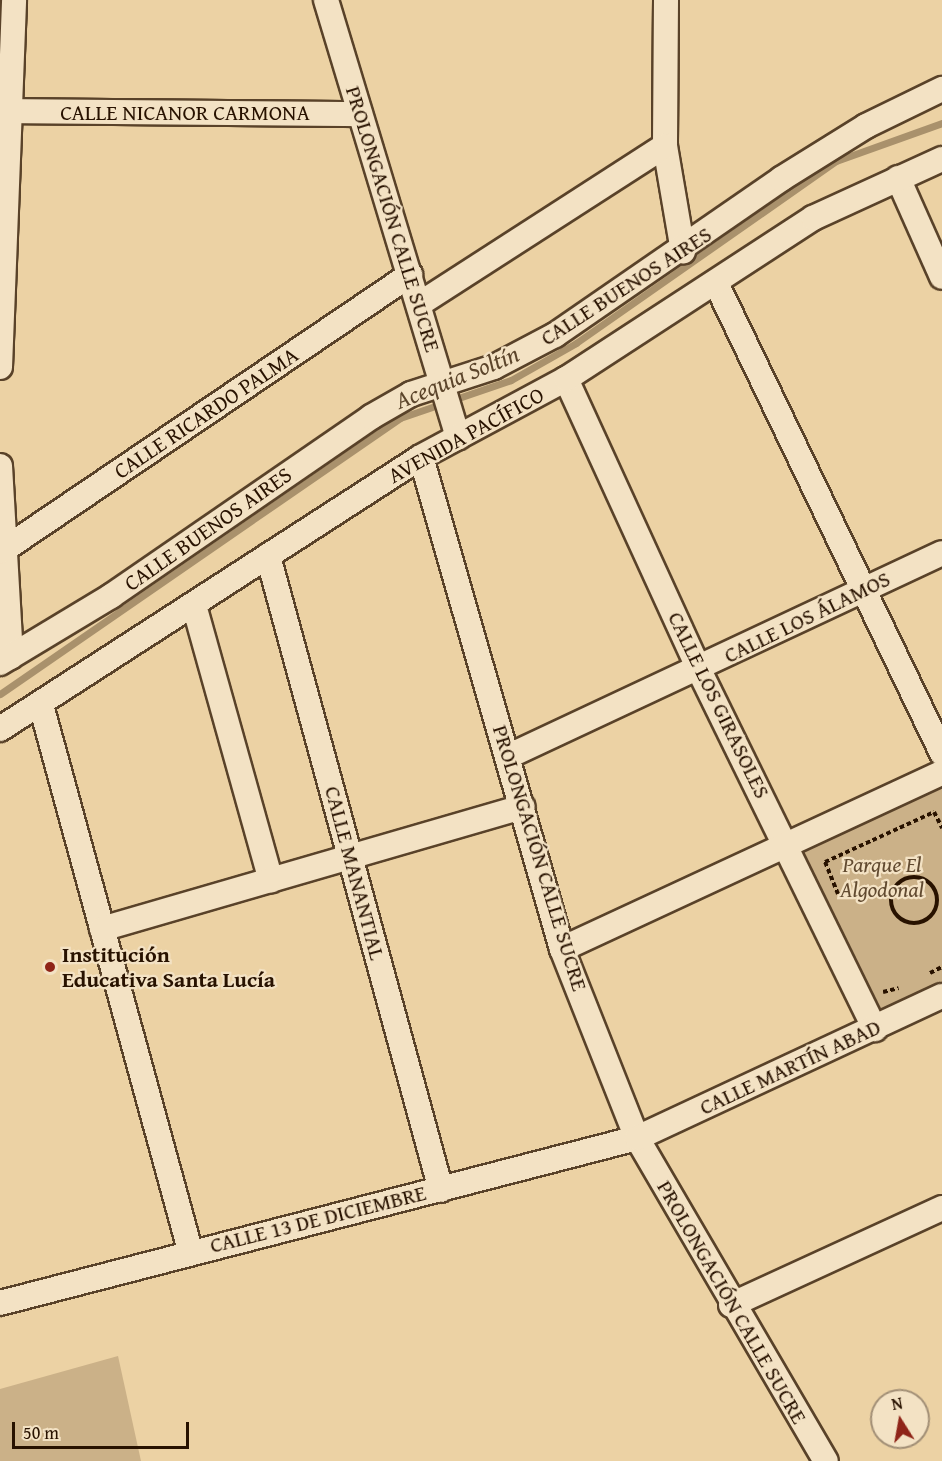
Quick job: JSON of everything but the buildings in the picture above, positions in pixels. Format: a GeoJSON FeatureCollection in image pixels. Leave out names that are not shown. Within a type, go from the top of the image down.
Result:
{"type":"FeatureCollection","features":[{"type":"Feature","properties":{"kind":"street"},"geometry":{"type":"LineString","coordinates":[[0,366],[14,0]]}},
{"type":"Feature","properties":{"kind":"street","name":"PROLONGACIÓN CALLE SUCRE"},"geometry":{"type":"LineString","coordinates":[[326,0],[410,275],[421,303],[458,438]]}},
{"type":"Feature","properties":{"kind":"street"},"geometry":{"type":"LineString","coordinates":[[666,0],[665,146],[682,251]]}},
{"type":"Feature","properties":{"kind":"street","name":"CALLE BUENOS AIRES"},"geometry":{"type":"LineString","coordinates":[[6,660],[111,596],[371,417],[446,396],[494,367],[555,335],[856,132],[942,89]]}},
{"type":"Feature","properties":{"kind":"street","name":"CALLE NICANOR CARMONA"},"geometry":{"type":"LineString","coordinates":[[10,111],[360,114]]}},
{"type":"Feature","properties":{"kind":"street"},"geometry":{"type":"LineString","coordinates":[[421,303],[665,146]]}},
{"type":"Feature","properties":{"kind":"street","name":"AVENIDA PACÍFICO"},"geometry":{"type":"LineString","coordinates":[[0,729],[41,705],[421,457],[566,380],[813,218],[898,177],[942,159]]}},
{"type":"Feature","properties":{"kind":"street"},"geometry":{"type":"LineString","coordinates":[[898,177],[942,277]]}},
{"type":"Feature","properties":{"kind":"street","name":"CALLE RICARDO PALMA"},"geometry":{"type":"LineString","coordinates":[[2,551],[410,275]]}},
{"type":"Feature","properties":{"kind":"street"},"geometry":{"type":"LineString","coordinates":[[716,283],[942,753]]}},
{"type":"Feature","properties":{"kind":"street","name":"CALLE LOS GIRASOLES"},"geometry":{"type":"LineString","coordinates":[[566,380],[699,670],[788,843],[875,1029]]}},
{"type":"Feature","properties":{"kind":"street","name":"PROLONGACIÓN CALLE SUCRE"},"geometry":{"type":"LineString","coordinates":[[421,457],[509,756],[562,949],[637,1138],[731,1305],[826,1461]]}},
{"type":"Feature","properties":{"kind":"street"},"geometry":{"type":"LineString","coordinates":[[0,466],[6,660]]}},
{"type":"Feature","properties":{"kind":"street","name":"CALLE LOS ÁLAMOS"},"geometry":{"type":"LineString","coordinates":[[509,756],[699,670],[863,589],[942,553]]}},
{"type":"Feature","properties":{"kind":"street","name":"CALLE MANANTIAL"},"geometry":{"type":"LineString","coordinates":[[268,556],[441,1190]]}},
{"type":"Feature","properties":{"kind":"street"},"geometry":{"type":"LineString","coordinates":[[194,605],[271,880]]}},
{"type":"Feature","properties":{"kind":"street"},"geometry":{"type":"LineString","coordinates":[[41,705],[190,1250]]}},
{"type":"Feature","properties":{"kind":"street"},"geometry":{"type":"LineString","coordinates":[[562,949],[942,773]]}},
{"type":"Feature","properties":{"kind":"street"},"geometry":{"type":"LineString","coordinates":[[102,929],[523,807]]}},
{"type":"Feature","properties":{"kind":"street","name":"CALLE MARTÍN ABAD"},"geometry":{"type":"LineString","coordinates":[[637,1138],[942,996]]}},
{"type":"Feature","properties":{"kind":"street","name":"CALLE 13 DE DICIEMBRE"},"geometry":{"type":"LineString","coordinates":[[0,1303],[190,1250],[441,1190],[637,1138]]}},
{"type":"Feature","properties":{"kind":"street"},"geometry":{"type":"LineString","coordinates":[[731,1305],[942,1208]]}},
{"type":"Feature","properties":{"kind":"path"},"geometry":{"type":"LineString","coordinates":[[840,901],[825,862],[934,812],[942,828]]}},
{"type":"Feature","properties":{"kind":"path"},"geometry":{"type":"LineString","coordinates":[[906,879],[921,879],[934,889],[935,910],[925,920],[903,921],[892,910],[894,888],[906,879]]}},
{"type":"Feature","properties":{"kind":"path"},"geometry":{"type":"LineString","coordinates":[[923,977],[942,968]]}},
{"type":"Feature","properties":{"kind":"path"},"geometry":{"type":"LineString","coordinates":[[876,982],[881,992],[905,986]]}},
{"type":"Feature","properties":{"kind":"green space","name":"Parque El Algodonal"},"geometry":{"type":"Polygon","coordinates":[[[942,782],[942,989],[878,1021],[801,845],[942,782]]]}},
{"type":"Feature","properties":{"kind":"green space"},"geometry":{"type":"Polygon","coordinates":[[[118,1356],[141,1461],[0,1461],[0,1389],[118,1356]]]}},
{"type":"Feature","properties":{"kind":"waterway","name":"Acequia Soltín"},"geometry":{"type":"LineString","coordinates":[[0,694],[400,418],[511,380],[576,343],[836,161],[942,123]]}},
{"type":"Feature","properties":{"kind":"place","name":"Institución Educativa Santa Lucía"},"geometry":{"type":"Point","coordinates":[50,967]}}]}
